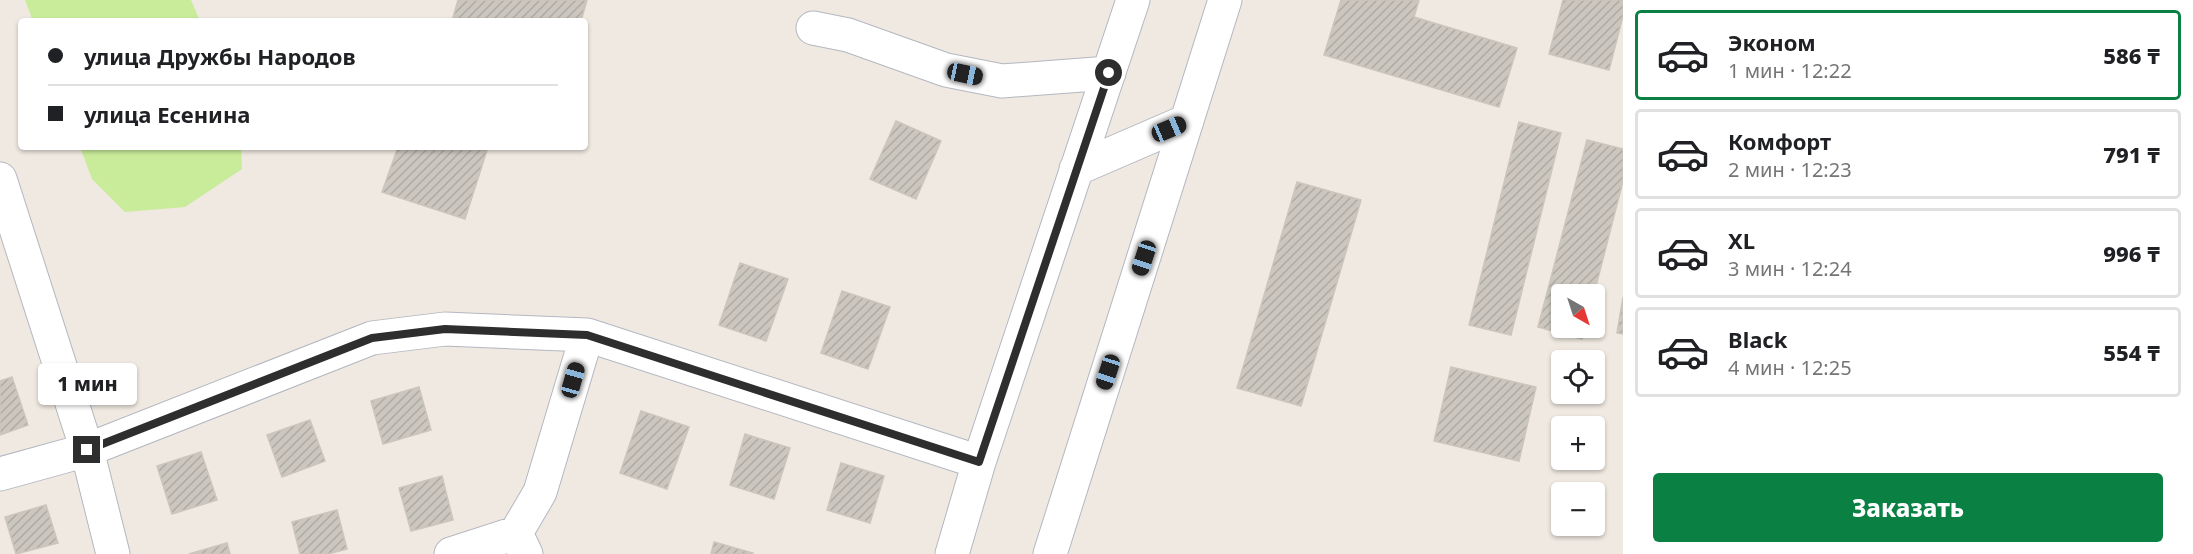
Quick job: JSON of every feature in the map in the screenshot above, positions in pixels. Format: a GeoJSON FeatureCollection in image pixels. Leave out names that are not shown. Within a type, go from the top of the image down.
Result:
{"type":"FeatureCollection","features":[{"type":"Feature","properties":{"kind":"street"},"geometry":{"type":"LineString","coordinates":[[952,554],[979,462],[1133,0]]}},
{"type":"Feature","properties":{"kind":"street"},"geometry":{"type":"LineString","coordinates":[[1050,554],[1225,0]]}},
{"type":"Feature","properties":{"kind":"street"},"geometry":{"type":"LineString","coordinates":[[813,28],[848,35],[946,70],[1002,81],[1109,73]]}},
{"type":"Feature","properties":{"kind":"street"},"geometry":{"type":"LineString","coordinates":[[1076,169],[1187,121]]}},
{"type":"Feature","properties":{"kind":"street"},"geometry":{"type":"LineString","coordinates":[[0,179],[87,450],[113,554]]}},
{"type":"Feature","properties":{"kind":"street"},"geometry":{"type":"LineString","coordinates":[[0,474],[87,450],[372,338],[445,329],[587,335],[979,462]]}},
{"type":"Feature","properties":{"kind":"street"},"geometry":{"type":"LineString","coordinates":[[451,554],[521,543],[540,492],[587,335]]}},
{"type":"Feature","properties":{"kind":"green space"},"geometry":{"type":"Polygon","coordinates":[[[25,0],[191,0],[199,18],[32,18],[25,0]]]}},
{"type":"Feature","properties":{"kind":"green space"},"geometry":{"type":"Polygon","coordinates":[[[81,150],[241,150],[242,169],[185,207],[125,212],[92,179],[81,150]]]}},
{"type":"Feature","properties":{"kind":"building"},"geometry":{"type":"Polygon","coordinates":[[[458,0],[587,0],[582,18],[453,18],[458,0]]]}},
{"type":"Feature","properties":{"kind":"building"},"geometry":{"type":"Polygon","coordinates":[[[1341,0],[1419,0],[1414,17],[1517,48],[1499,107],[1324,55],[1341,0]]]}},
{"type":"Feature","properties":{"kind":"building"},"geometry":{"type":"Polygon","coordinates":[[[1563,0],[1623,0],[1623,16],[1609,70],[1549,54],[1563,0]]]}},
{"type":"Feature","properties":{"kind":"building"},"geometry":{"type":"Polygon","coordinates":[[[896,121],[941,141],[916,199],[870,179],[896,121]]]}},
{"type":"Feature","properties":{"kind":"building"},"geometry":{"type":"Polygon","coordinates":[[[1519,122],[1561,133],[1511,335],[1469,325],[1519,122]]]}},
{"type":"Feature","properties":{"kind":"building"},"geometry":{"type":"Polygon","coordinates":[[[1587,140],[1623,149],[1623,181],[1597,284],[1551,284],[1551,331],[1538,327],[1587,140]]]}},
{"type":"Feature","properties":{"kind":"building"},"geometry":{"type":"Polygon","coordinates":[[[397,150],[487,150],[465,219],[382,192],[397,150]]]}},
{"type":"Feature","properties":{"kind":"building"},"geometry":{"type":"Polygon","coordinates":[[[1297,182],[1361,200],[1301,406],[1237,388],[1297,182]]]}},
{"type":"Feature","properties":{"kind":"building"},"geometry":{"type":"Polygon","coordinates":[[[740,263],[788,279],[766,341],[719,325],[740,263]]]}},
{"type":"Feature","properties":{"kind":"building"},"geometry":{"type":"Polygon","coordinates":[[[842,291],[890,307],[868,369],[821,353],[842,291]]]}},
{"type":"Feature","properties":{"kind":"building"},"geometry":{"type":"Polygon","coordinates":[[[1623,297],[1623,334],[1617,333],[1623,297]]]}},
{"type":"Feature","properties":{"kind":"building"},"geometry":{"type":"Polygon","coordinates":[[[1451,367],[1536,387],[1519,461],[1434,441],[1451,367]]]}},
{"type":"Feature","properties":{"kind":"building"},"geometry":{"type":"Polygon","coordinates":[[[12,377],[28,425],[0,435],[0,381],[12,377]]]}},
{"type":"Feature","properties":{"kind":"building"},"geometry":{"type":"Polygon","coordinates":[[[419,387],[431,430],[383,444],[371,401],[419,387]]]}},
{"type":"Feature","properties":{"kind":"building"},"geometry":{"type":"Polygon","coordinates":[[[641,411],[689,427],[667,489],[620,473],[641,411]]]}},
{"type":"Feature","properties":{"kind":"building"},"geometry":{"type":"Polygon","coordinates":[[[310,420],[325,461],[282,477],[267,435],[310,420]]]}},
{"type":"Feature","properties":{"kind":"building"},"geometry":{"type":"Polygon","coordinates":[[[745,434],[790,448],[774,499],[730,485],[745,434]]]}},
{"type":"Feature","properties":{"kind":"building"},"geometry":{"type":"Polygon","coordinates":[[[201,452],[217,500],[172,514],[157,466],[201,452]]]}},
{"type":"Feature","properties":{"kind":"building"},"geometry":{"type":"Polygon","coordinates":[[[841,463],[884,476],[870,523],[827,510],[841,463]]]}},
{"type":"Feature","properties":{"kind":"building"},"geometry":{"type":"Polygon","coordinates":[[[442,476],[453,520],[411,531],[399,488],[442,476]]]}},
{"type":"Feature","properties":{"kind":"building"},"geometry":{"type":"Polygon","coordinates":[[[46,505],[58,543],[16,554],[5,517],[46,505]]]}},
{"type":"Feature","properties":{"kind":"building"},"geometry":{"type":"Polygon","coordinates":[[[337,510],[347,549],[328,554],[300,554],[292,522],[337,510]]]}},
{"type":"Feature","properties":{"kind":"building"},"geometry":{"type":"Polygon","coordinates":[[[714,542],[753,553],[711,554],[714,542]]]}},
{"type":"Feature","properties":{"kind":"building"},"geometry":{"type":"Polygon","coordinates":[[[227,543],[230,554],[189,554],[227,543]]]}},
{"type":"Feature","properties":{"kind":"route"},"geometry":{"type":"LineString","coordinates":[[87,450],[372,338],[445,329],[587,335],[979,462],[1109,73]]}}]}
